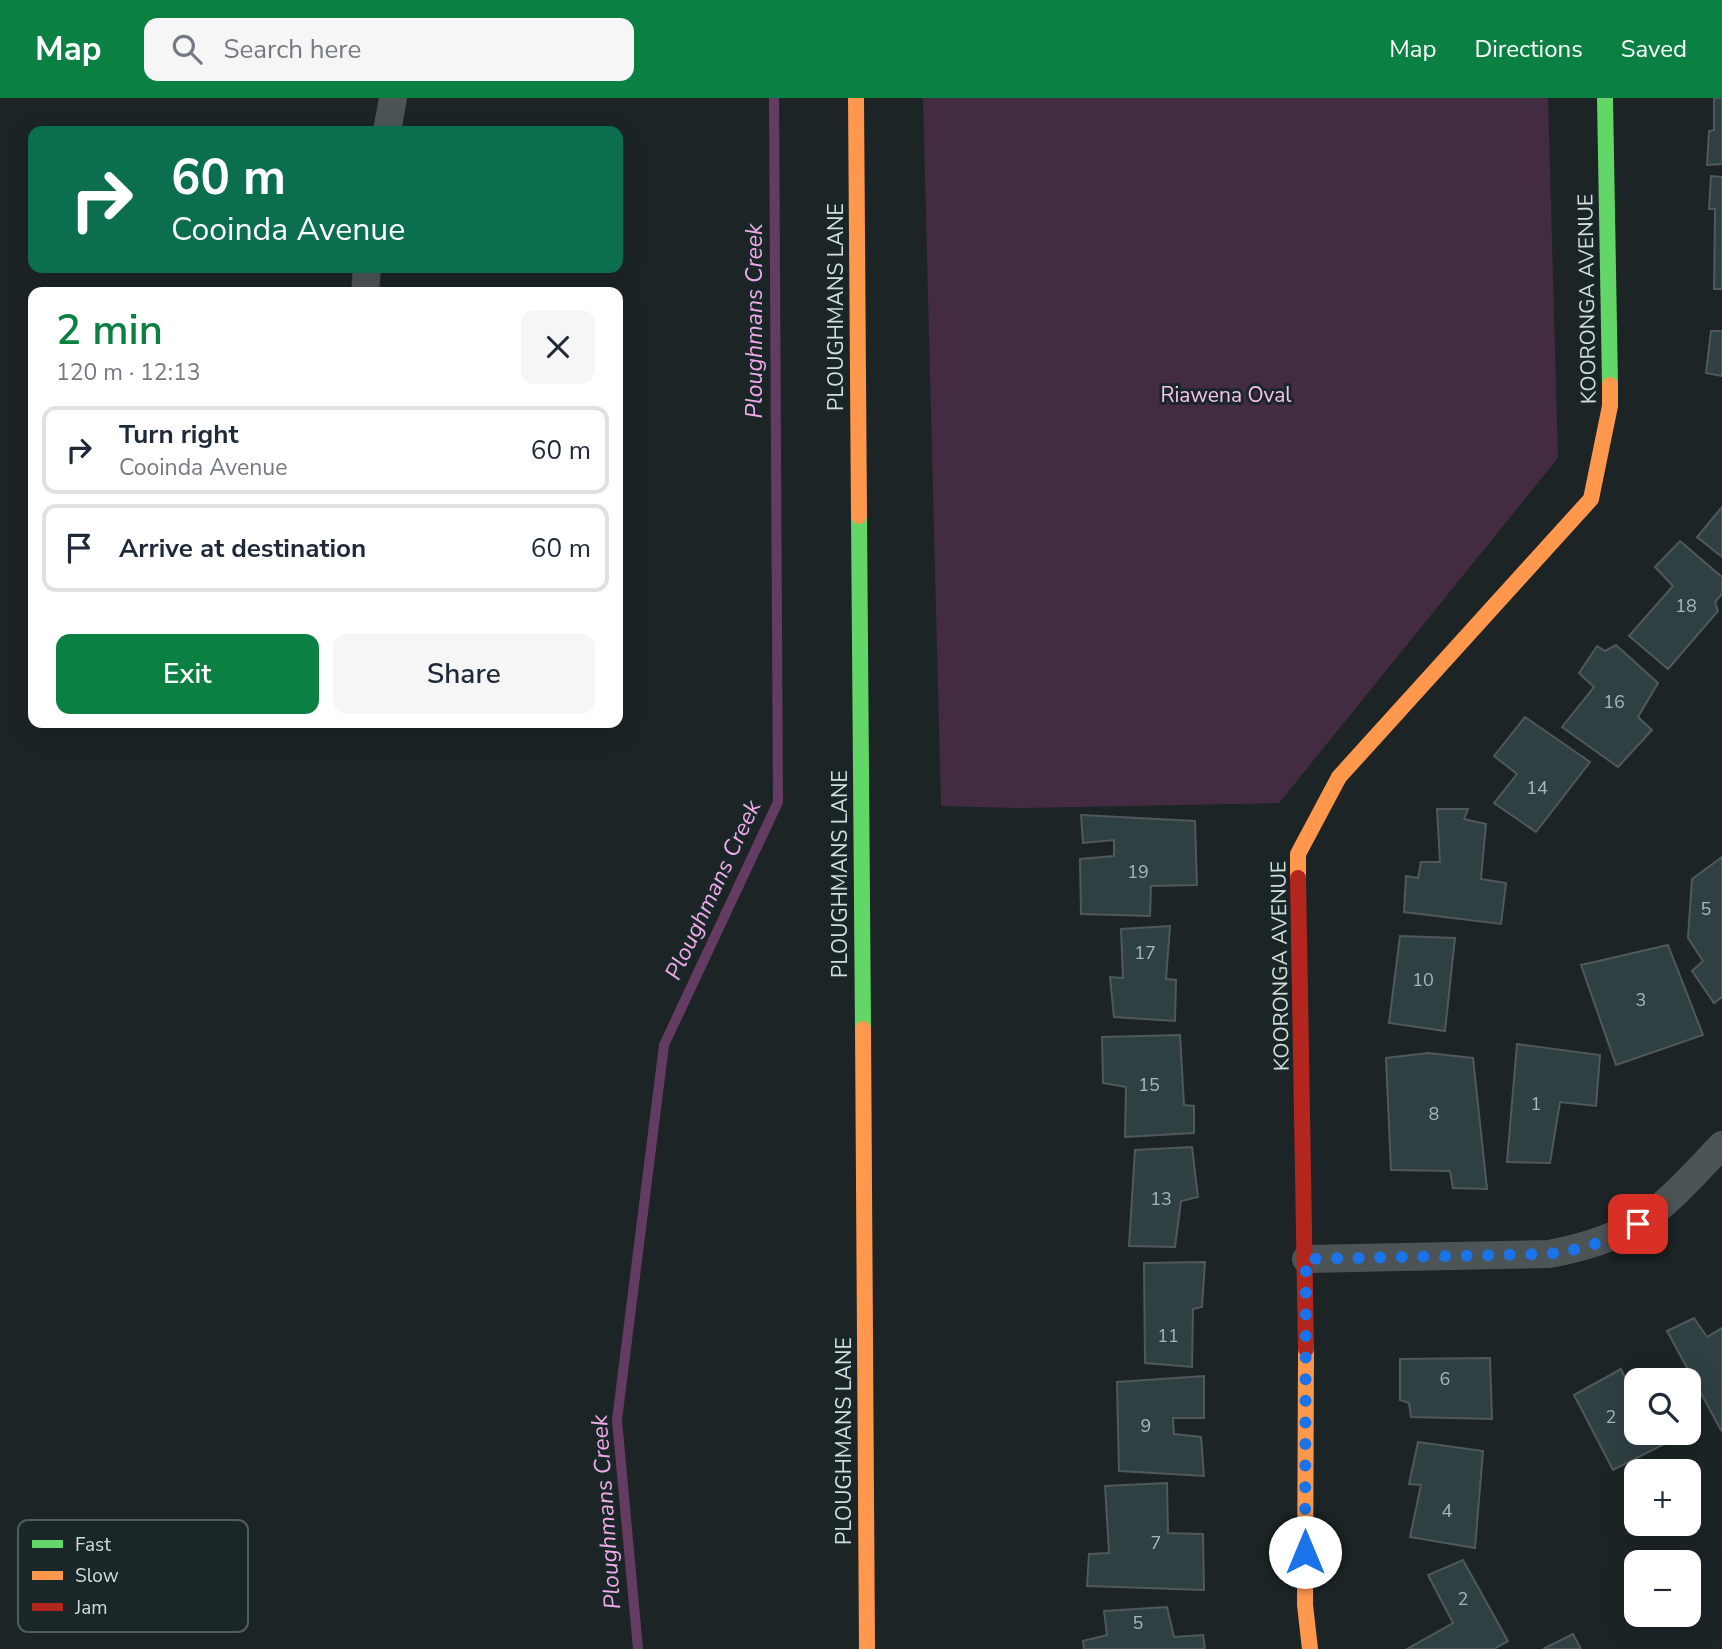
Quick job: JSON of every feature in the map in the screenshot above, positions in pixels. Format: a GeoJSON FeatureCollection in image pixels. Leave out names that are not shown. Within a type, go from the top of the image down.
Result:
{"type":"FeatureCollection","features":[{"type":"Feature","properties":{"kind":"street"},"geometry":{"type":"LineString","coordinates":[[388,126],[393,98]]}},
{"type":"Feature","properties":{"kind":"street","name":"PLOUGHMANS LANE"},"geometry":{"type":"LineString","coordinates":[[856,98],[867,1649]]}},
{"type":"Feature","properties":{"kind":"street","name":"KOORONGA AVENUE"},"geometry":{"type":"LineString","coordinates":[[1310,1649],[1305,1605],[1306,1259],[1297,854],[1339,777],[1591,499],[1611,406],[1605,98]]}},
{"type":"Feature","properties":{"kind":"street"},"geometry":{"type":"LineString","coordinates":[[1306,1259],[1549,1254],[1588,1247],[1624,1233],[1651,1216],[1722,1145]]}},
{"type":"Feature","properties":{"kind":"green space","name":"Riawena Oval"},"geometry":{"type":"Polygon","coordinates":[[[923,98],[1548,98],[1558,458],[1279,803],[1022,808],[941,806],[923,98]]]}},
{"type":"Feature","properties":{"kind":"building"},"geometry":{"type":"Polygon","coordinates":[[[1714,98],[1722,98],[1722,164],[1707,165],[1709,131],[1714,130],[1714,98]]]}},
{"type":"Feature","properties":{"kind":"building"},"geometry":{"type":"Polygon","coordinates":[[[1711,176],[1722,177],[1722,289],[1714,289],[1715,209],[1709,209],[1711,176]]]}},
{"type":"Feature","properties":{"kind":"building"},"geometry":{"type":"Polygon","coordinates":[[[1711,331],[1722,331],[1722,376],[1706,373],[1711,331]]]}},
{"type":"Feature","properties":{"kind":"building"},"geometry":{"type":"Polygon","coordinates":[[[1722,507],[1722,557],[1697,537],[1722,507]]]}},
{"type":"Feature","properties":{"kind":"building"},"geometry":{"type":"Polygon","coordinates":[[[1680,541],[1722,577],[1722,594],[1715,602],[1718,611],[1668,669],[1629,636],[1673,586],[1655,567],[1680,541]]]}},
{"type":"Feature","properties":{"kind":"building"},"geometry":{"type":"Polygon","coordinates":[[[1616,645],[1658,683],[1638,717],[1652,730],[1618,767],[1562,727],[1594,687],[1579,673],[1597,646],[1605,651],[1616,645]]]}},
{"type":"Feature","properties":{"kind":"building"},"geometry":{"type":"Polygon","coordinates":[[[1525,717],[1590,762],[1536,832],[1494,803],[1517,774],[1494,756],[1525,717]]]}},
{"type":"Feature","properties":{"kind":"building"},"geometry":{"type":"Polygon","coordinates":[[[1437,809],[1468,809],[1464,819],[1486,824],[1481,879],[1506,883],[1501,924],[1404,912],[1406,876],[1418,878],[1421,862],[1440,862],[1437,809]]]}},
{"type":"Feature","properties":{"kind":"building"},"geometry":{"type":"Polygon","coordinates":[[[1081,815],[1195,821],[1197,885],[1151,886],[1150,916],[1081,914],[1080,859],[1114,856],[1114,840],[1083,843],[1081,815]]]}},
{"type":"Feature","properties":{"kind":"building"},"geometry":{"type":"Polygon","coordinates":[[[1722,857],[1722,997],[1714,1003],[1692,971],[1703,961],[1688,938],[1692,879],[1722,857]]]}},
{"type":"Feature","properties":{"kind":"building"},"geometry":{"type":"Polygon","coordinates":[[[1170,926],[1166,979],[1176,980],[1175,1021],[1114,1017],[1110,977],[1123,978],[1121,929],[1170,926]]]}},
{"type":"Feature","properties":{"kind":"building"},"geometry":{"type":"Polygon","coordinates":[[[1400,936],[1455,938],[1445,1031],[1389,1023],[1400,936]]]}},
{"type":"Feature","properties":{"kind":"building"},"geometry":{"type":"Polygon","coordinates":[[[1668,945],[1703,1035],[1616,1065],[1581,965],[1668,945]]]}},
{"type":"Feature","properties":{"kind":"building"},"geometry":{"type":"Polygon","coordinates":[[[1180,1035],[1184,1105],[1194,1106],[1194,1133],[1125,1137],[1126,1087],[1103,1083],[1102,1037],[1180,1035]]]}},
{"type":"Feature","properties":{"kind":"building"},"geometry":{"type":"Polygon","coordinates":[[[1517,1044],[1600,1055],[1596,1106],[1560,1102],[1550,1163],[1507,1162],[1517,1044]]]}},
{"type":"Feature","properties":{"kind":"building"},"geometry":{"type":"Polygon","coordinates":[[[1428,1053],[1473,1058],[1487,1189],[1453,1188],[1450,1171],[1391,1170],[1386,1058],[1428,1053]]]}},
{"type":"Feature","properties":{"kind":"building"},"geometry":{"type":"Polygon","coordinates":[[[1192,1147],[1198,1197],[1181,1201],[1175,1247],[1129,1246],[1135,1150],[1192,1147]]]}},
{"type":"Feature","properties":{"kind":"building"},"geometry":{"type":"Polygon","coordinates":[[[1205,1262],[1202,1307],[1193,1309],[1192,1367],[1145,1363],[1144,1263],[1205,1262]]]}},
{"type":"Feature","properties":{"kind":"building"},"geometry":{"type":"Polygon","coordinates":[[[1694,1318],[1707,1337],[1722,1328],[1722,1432],[1701,1393],[1701,1368],[1687,1368],[1667,1331],[1694,1318]]]}},
{"type":"Feature","properties":{"kind":"building"},"geometry":{"type":"Polygon","coordinates":[[[1490,1358],[1492,1419],[1411,1417],[1409,1403],[1400,1400],[1400,1359],[1490,1358]]]}},
{"type":"Feature","properties":{"kind":"building"},"geometry":{"type":"Polygon","coordinates":[[[1621,1369],[1624,1375],[1624,1445],[1662,1445],[1635,1459],[1624,1459],[1624,1464],[1613,1470],[1574,1395],[1621,1369]]]}},
{"type":"Feature","properties":{"kind":"building"},"geometry":{"type":"Polygon","coordinates":[[[1204,1376],[1204,1418],[1173,1418],[1174,1434],[1201,1437],[1204,1476],[1119,1471],[1117,1382],[1204,1376]]]}},
{"type":"Feature","properties":{"kind":"building"},"geometry":{"type":"Polygon","coordinates":[[[1418,1442],[1483,1451],[1475,1548],[1410,1537],[1421,1485],[1409,1484],[1418,1442]]]}},
{"type":"Feature","properties":{"kind":"building"},"geometry":{"type":"Polygon","coordinates":[[[1167,1483],[1168,1533],[1203,1534],[1204,1590],[1087,1586],[1089,1554],[1109,1553],[1105,1486],[1167,1483]]]}},
{"type":"Feature","properties":{"kind":"building"},"geometry":{"type":"Polygon","coordinates":[[[1463,1560],[1508,1641],[1494,1649],[1407,1649],[1453,1623],[1428,1575],[1463,1560]]]}},
{"type":"Feature","properties":{"kind":"building"},"geometry":{"type":"Polygon","coordinates":[[[1167,1607],[1174,1637],[1203,1635],[1205,1649],[1084,1649],[1083,1641],[1107,1635],[1104,1611],[1167,1607]]]}},
{"type":"Feature","properties":{"kind":"building"},"geometry":{"type":"Polygon","coordinates":[[[1573,1634],[1581,1649],[1543,1649],[1573,1634]]]}},
{"type":"Feature","properties":{"kind":"waterway","name":"Ploughmans Creek"},"geometry":{"type":"LineString","coordinates":[[638,1649],[617,1420],[664,1045],[778,802],[774,98]]}},
{"type":"Feature","properties":{"kind":"traffic: fast"},"geometry":{"type":"LineString","coordinates":[[1605,98],[1610,385]]}},
{"type":"Feature","properties":{"kind":"traffic: fast"},"geometry":{"type":"LineString","coordinates":[[859,516],[863,1029]]}},
{"type":"Feature","properties":{"kind":"traffic: slow"},"geometry":{"type":"LineString","coordinates":[[856,98],[859,516]]}},
{"type":"Feature","properties":{"kind":"traffic: slow"},"geometry":{"type":"LineString","coordinates":[[1298,878],[1298,854],[1339,777],[1591,499],[1610,406],[1610,385]]}},
{"type":"Feature","properties":{"kind":"traffic: slow"},"geometry":{"type":"LineString","coordinates":[[863,1029],[867,1649]]}},
{"type":"Feature","properties":{"kind":"traffic: slow"},"geometry":{"type":"LineString","coordinates":[[1306,1349],[1305,1605],[1310,1649]]}},
{"type":"Feature","properties":{"kind":"traffic: jam"},"geometry":{"type":"LineString","coordinates":[[1298,878],[1306,1349]]}},
{"type":"Feature","properties":{"kind":"route"},"geometry":{"type":"LineString","coordinates":[[1305,1552],[1306,1259],[1549,1254],[1588,1247],[1624,1233],[1638,1224]]}}]}
